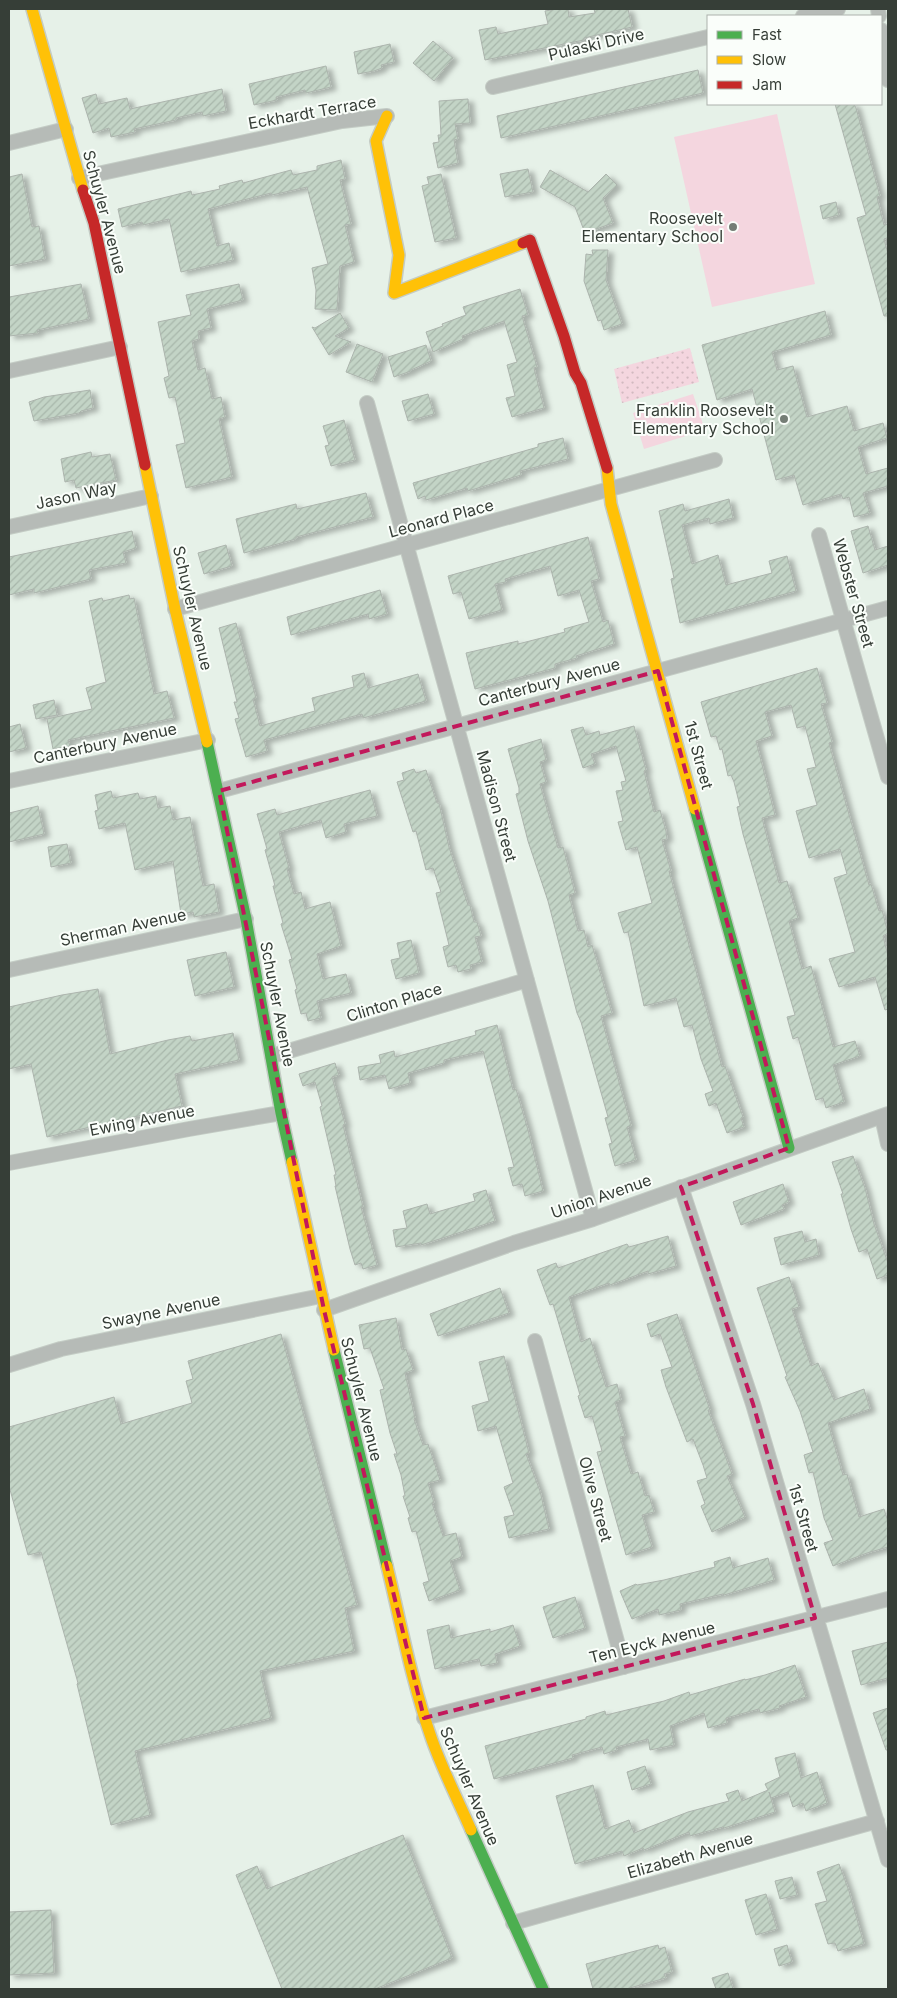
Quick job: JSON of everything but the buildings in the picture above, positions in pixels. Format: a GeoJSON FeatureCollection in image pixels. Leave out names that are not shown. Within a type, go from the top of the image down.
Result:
{"type":"FeatureCollection","features":[{"type":"Feature","properties":{"kind":"street","name":"Schuyler Avenue"},"geometry":{"type":"LineString","coordinates":[[32,9],[79,178],[94,223],[175,609],[208,740],[246,919],[281,1114],[324,1310],[412,1676],[437,1754],[543,1989]]}},
{"type":"Feature","properties":{"kind":"street"},"geometry":{"type":"LineString","coordinates":[[808,15],[838,9]]}},
{"type":"Feature","properties":{"kind":"street","name":"Pulaski Drive"},"geometry":{"type":"LineString","coordinates":[[493,87],[707,37]]}},
{"type":"Feature","properties":{"kind":"street"},"geometry":{"type":"LineString","coordinates":[[882,37],[888,80]]}},
{"type":"Feature","properties":{"kind":"street","name":"Eckhardt Terrace"},"geometry":{"type":"LineString","coordinates":[[79,178],[342,121],[387,116]]}},
{"type":"Feature","properties":{"kind":"street","name":"Eckhardt Terrace"},"geometry":{"type":"LineString","coordinates":[[387,116],[376,141],[399,256],[394,293],[530,240],[575,373]]}},
{"type":"Feature","properties":{"kind":"street"},"geometry":{"type":"LineString","coordinates":[[9,143],[66,129]]}},
{"type":"Feature","properties":{"kind":"street"},"geometry":{"type":"LineString","coordinates":[[9,371],[120,347]]}},
{"type":"Feature","properties":{"kind":"street","name":"1st Street"},"geometry":{"type":"LineString","coordinates":[[575,373],[581,383],[609,473],[611,504],[789,1148]]}},
{"type":"Feature","properties":{"kind":"street","name":"Madison Street"},"geometry":{"type":"LineString","coordinates":[[367,403],[593,1219]]}},
{"type":"Feature","properties":{"kind":"street","name":"Leonard Place"},"geometry":{"type":"LineString","coordinates":[[175,609],[715,460]]}},
{"type":"Feature","properties":{"kind":"street","name":"Jason Way"},"geometry":{"type":"LineString","coordinates":[[9,527],[151,496]]}},
{"type":"Feature","properties":{"kind":"street","name":"Webster Street"},"geometry":{"type":"LineString","coordinates":[[819,535],[888,777]]}},
{"type":"Feature","properties":{"kind":"street","name":"Canterbury Avenue"},"geometry":{"type":"LineString","coordinates":[[219,791],[888,608]]}},
{"type":"Feature","properties":{"kind":"street","name":"Canterbury Avenue"},"geometry":{"type":"LineString","coordinates":[[9,780],[110,758],[208,740]]}},
{"type":"Feature","properties":{"kind":"street","name":"Sherman Avenue"},"geometry":{"type":"LineString","coordinates":[[9,970],[246,919]]}},
{"type":"Feature","properties":{"kind":"street","name":"Clinton Place"},"geometry":{"type":"LineString","coordinates":[[272,1056],[527,980]]}},
{"type":"Feature","properties":{"kind":"street","name":"Ewing Avenue"},"geometry":{"type":"LineString","coordinates":[[9,1164],[189,1128],[281,1114]]}},
{"type":"Feature","properties":{"kind":"street"},"geometry":{"type":"LineString","coordinates":[[885,1115],[888,1144]]}},
{"type":"Feature","properties":{"kind":"street","name":"Union Avenue"},"geometry":{"type":"LineString","coordinates":[[324,1310],[514,1243],[593,1219],[885,1115]]}},
{"type":"Feature","properties":{"kind":"street","name":"1st Street"},"geometry":{"type":"LineString","coordinates":[[681,1187],[753,1404],[815,1618],[877,1821],[886,1842],[888,1860]]}},
{"type":"Feature","properties":{"kind":"street","name":"Swayne Avenue"},"geometry":{"type":"LineString","coordinates":[[9,1365],[61,1350],[321,1296]]}},
{"type":"Feature","properties":{"kind":"street","name":"Olive Street"},"geometry":{"type":"LineString","coordinates":[[535,1341],[624,1667]]}},
{"type":"Feature","properties":{"kind":"street","name":"Ten Eyck Avenue"},"geometry":{"type":"LineString","coordinates":[[424,1718],[888,1599]]}},
{"type":"Feature","properties":{"kind":"street","name":"Elizabeth Avenue"},"geometry":{"type":"LineString","coordinates":[[513,1923],[877,1821]]}},
{"type":"Feature","properties":{"kind":"highlighted area"},"geometry":{"type":"Polygon","coordinates":[[[658,671],[789,1148],[681,1187],[753,1404],[815,1618],[424,1718],[324,1310],[219,791],[658,671]]]}},
{"type":"Feature","properties":{"kind":"shaded area"},"geometry":{"type":"Polygon","coordinates":[[[777,114],[815,284],[712,307],[674,137],[777,114]]]}},
{"type":"Feature","properties":{"kind":"shaded area"},"geometry":{"type":"Polygon","coordinates":[[[690,348],[699,382],[622,403],[614,369],[690,348]]]}},
{"type":"Feature","properties":{"kind":"shaded area"},"geometry":{"type":"Polygon","coordinates":[[[693,394],[705,430],[644,449],[633,413],[693,394]]]}},
{"type":"Feature","properties":{"kind":"traffic: fast"},"geometry":{"type":"LineString","coordinates":[[207,742],[246,919],[281,1113],[292,1162]]}},
{"type":"Feature","properties":{"kind":"traffic: fast"},"geometry":{"type":"LineString","coordinates":[[695,809],[789,1148]]}},
{"type":"Feature","properties":{"kind":"traffic: fast"},"geometry":{"type":"LineString","coordinates":[[334,1350],[387,1566]]}},
{"type":"Feature","properties":{"kind":"traffic: fast"},"geometry":{"type":"LineString","coordinates":[[471,1830],[543,1989]]}},
{"type":"Feature","properties":{"kind":"traffic: slow"},"geometry":{"type":"LineString","coordinates":[[32,9],[83,190]]}},
{"type":"Feature","properties":{"kind":"traffic: slow"},"geometry":{"type":"LineString","coordinates":[[387,116],[376,141],[399,255],[394,293],[523,243]]}},
{"type":"Feature","properties":{"kind":"traffic: slow"},"geometry":{"type":"LineString","coordinates":[[145,465],[175,609],[207,742]]}},
{"type":"Feature","properties":{"kind":"traffic: slow"},"geometry":{"type":"LineString","coordinates":[[607,468],[611,504],[695,809]]}},
{"type":"Feature","properties":{"kind":"traffic: slow"},"geometry":{"type":"LineString","coordinates":[[292,1162],[334,1350]]}},
{"type":"Feature","properties":{"kind":"traffic: slow"},"geometry":{"type":"LineString","coordinates":[[387,1566],[425,1719],[441,1763],[471,1830]]}},
{"type":"Feature","properties":{"kind":"traffic: jam"},"geometry":{"type":"LineString","coordinates":[[83,190],[94,223],[145,465]]}},
{"type":"Feature","properties":{"kind":"traffic: jam"},"geometry":{"type":"LineString","coordinates":[[523,243],[530,240],[575,373],[581,383],[607,468]]}},
{"type":"Feature","properties":{"kind":"place","name":"Roosevelt Elementary School"},"geometry":{"type":"Point","coordinates":[733,227]}},
{"type":"Feature","properties":{"kind":"place","name":"Franklin Roosevelt Elementary School"},"geometry":{"type":"Point","coordinates":[784,419]}}]}
